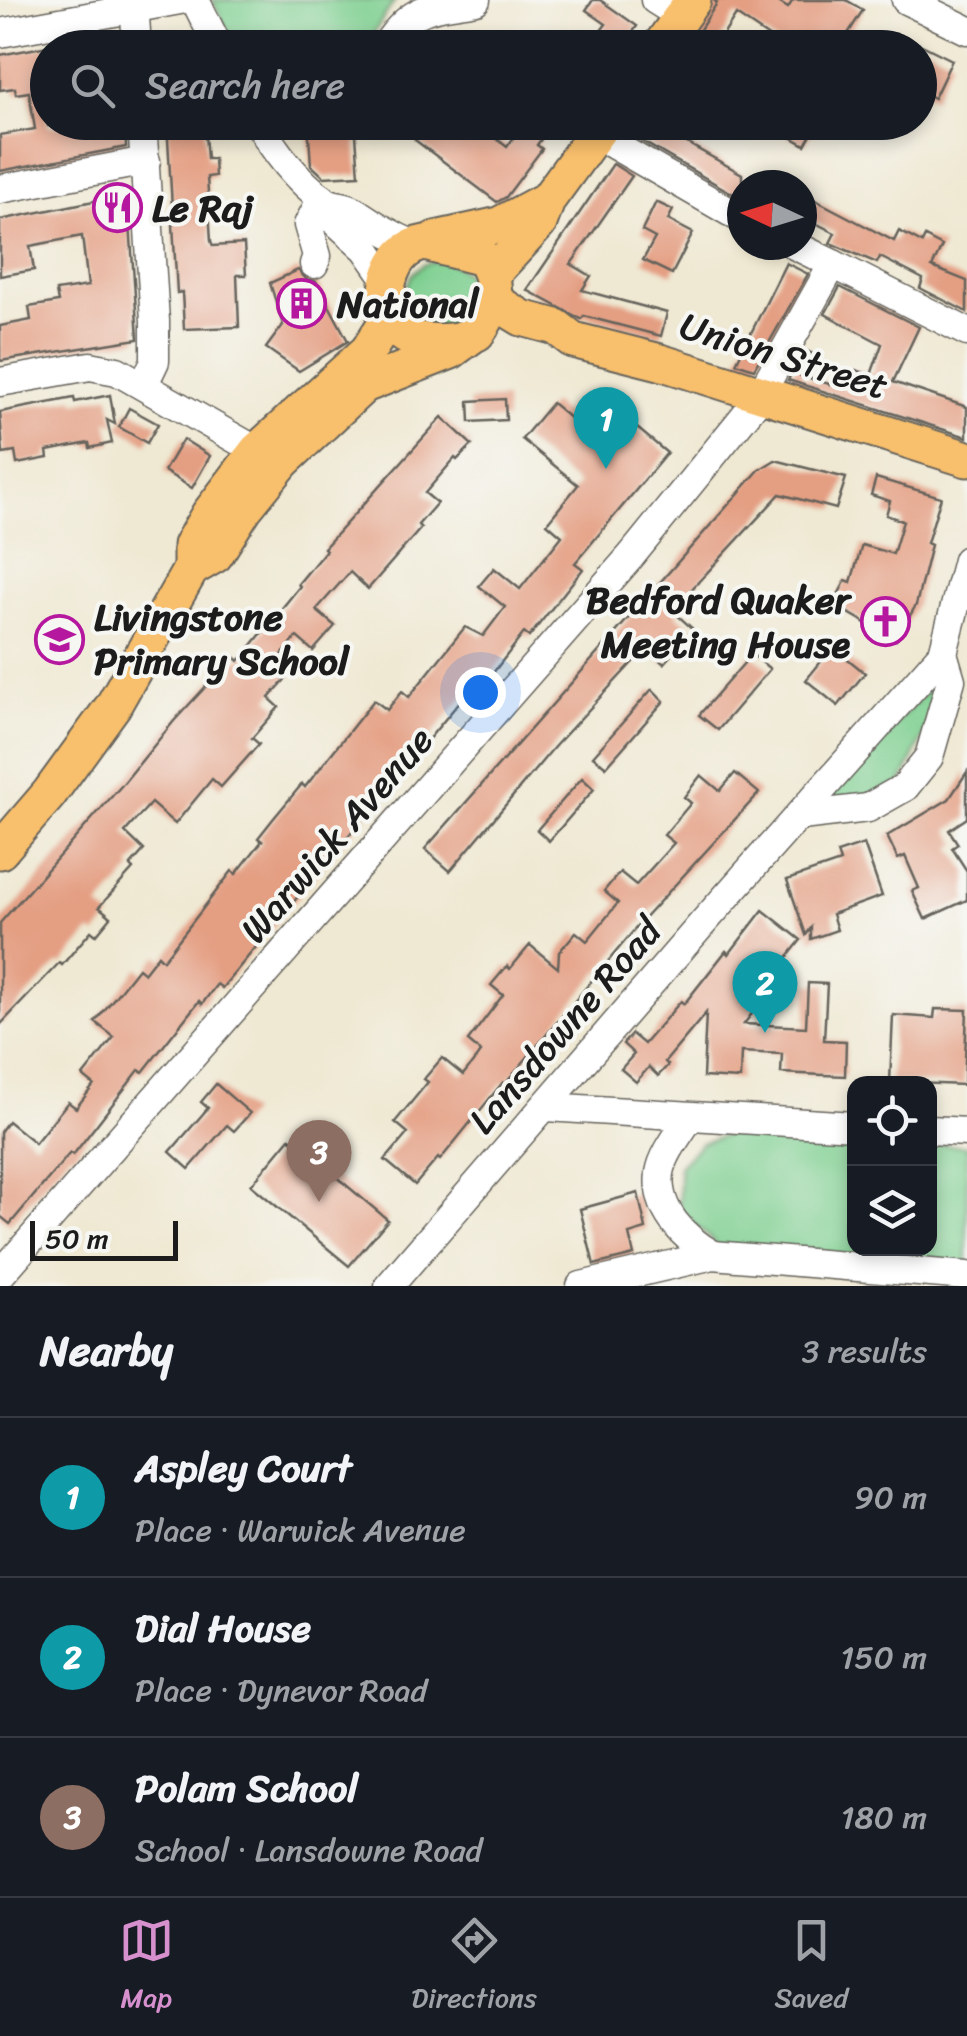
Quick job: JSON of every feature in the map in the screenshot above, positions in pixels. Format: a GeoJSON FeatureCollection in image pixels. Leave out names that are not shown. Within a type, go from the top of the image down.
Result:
{"type":"FeatureCollection","features":[{"type":"Feature","properties":{"kind":"main road"},"geometry":{"type":"LineString","coordinates":[[666,30],[676,6]]}},
{"type":"Feature","properties":{"kind":"main road"},"geometry":{"type":"LineString","coordinates":[[191,569],[215,555],[244,509],[283,461],[364,385],[451,351],[474,335],[493,288],[590,140]]}},
{"type":"Feature","properties":{"kind":"main road"},"geometry":{"type":"LineString","coordinates":[[0,851],[49,794],[112,706],[191,569],[192,545],[209,514],[257,451],[368,351],[387,322],[388,279],[398,260],[419,244],[498,226],[548,199]]}},
{"type":"Feature","properties":{"kind":"main road"},"geometry":{"type":"LineString","coordinates":[[419,244],[482,258],[493,288]]}},
{"type":"Feature","properties":{"kind":"main road","name":"Union Street"},"geometry":{"type":"LineString","coordinates":[[493,288],[522,318],[556,327],[574,340],[660,362],[967,459]]}},
{"type":"Feature","properties":{"kind":"main road"},"geometry":{"type":"LineString","coordinates":[[387,322],[410,338],[439,340],[474,335]]}},
{"type":"Feature","properties":{"kind":"main road","name":"Union Street"},"geometry":{"type":"LineString","coordinates":[[474,335],[554,345],[574,340]]}},
{"type":"Feature","properties":{"kind":"street"},"geometry":{"type":"LineString","coordinates":[[0,33],[134,4],[180,0]]}},
{"type":"Feature","properties":{"kind":"street"},"geometry":{"type":"LineString","coordinates":[[195,0],[210,30]]}},
{"type":"Feature","properties":{"kind":"street"},"geometry":{"type":"LineString","coordinates":[[396,30],[418,11],[476,0]]}},
{"type":"Feature","properties":{"kind":"street"},"geometry":{"type":"LineString","coordinates":[[906,0],[967,30]]}},
{"type":"Feature","properties":{"kind":"street"},"geometry":{"type":"LineString","coordinates":[[134,4],[136,30]]}},
{"type":"Feature","properties":{"kind":"street"},"geometry":{"type":"LineString","coordinates":[[144,140],[155,361],[144,384]]}},
{"type":"Feature","properties":{"kind":"street"},"geometry":{"type":"LineString","coordinates":[[271,140],[286,162],[325,201],[334,220],[366,249],[388,279]]}},
{"type":"Feature","properties":{"kind":"street"},"geometry":{"type":"LineString","coordinates":[[618,140],[727,209]]}},
{"type":"Feature","properties":{"kind":"street"},"geometry":{"type":"LineString","coordinates":[[0,188],[146,160]]}},
{"type":"Feature","properties":{"kind":"street"},"geometry":{"type":"LineString","coordinates":[[325,201],[348,206],[380,231],[419,244]]}},
{"type":"Feature","properties":{"kind":"street"},"geometry":{"type":"LineString","coordinates":[[314,264],[317,256],[308,225],[325,201]]}},
{"type":"Feature","properties":{"kind":"street"},"geometry":{"type":"LineString","coordinates":[[817,256],[967,332]]}},
{"type":"Feature","properties":{"kind":"street","name":"Warwick Avenue"},"geometry":{"type":"LineString","coordinates":[[0,1275],[631,556],[762,393],[833,264]]}},
{"type":"Feature","properties":{"kind":"street"},"geometry":{"type":"LineString","coordinates":[[0,382],[90,366],[118,371],[257,451]]}},
{"type":"Feature","properties":{"kind":"street","name":"Lansdowne Road"},"geometry":{"type":"LineString","coordinates":[[389,1286],[943,653],[967,560]]}},
{"type":"Feature","properties":{"kind":"street","name":"Lansdowne Road"},"geometry":{"type":"LineString","coordinates":[[801,816],[868,808],[905,787],[928,757],[951,680],[943,653]]}},
{"type":"Feature","properties":{"kind":"street"},"geometry":{"type":"LineString","coordinates":[[547,1107],[847,1126]]}},
{"type":"Feature","properties":{"kind":"street"},"geometry":{"type":"LineString","coordinates":[[690,1117],[660,1173],[665,1205],[688,1240],[712,1256]]}},
{"type":"Feature","properties":{"kind":"street"},"geometry":{"type":"LineString","coordinates":[[937,1130],[967,1132]]}},
{"type":"Feature","properties":{"kind":"street"},"geometry":{"type":"LineString","coordinates":[[580,1286],[712,1256],[967,1276]]}},
{"type":"Feature","properties":{"kind":"green space"},"geometry":{"type":"Polygon","coordinates":[[[212,0],[395,0],[376,30],[227,30],[212,0]]]}},
{"type":"Feature","properties":{"kind":"green space"},"geometry":{"type":"Polygon","coordinates":[[[439,261],[463,270],[472,294],[463,318],[439,327],[415,318],[406,294],[415,270],[439,261]]]}},
{"type":"Feature","properties":{"kind":"green space"},"geometry":{"type":"Polygon","coordinates":[[[937,680],[938,705],[901,784],[834,807],[830,791],[937,680]]]}},
{"type":"Feature","properties":{"kind":"green space"},"geometry":{"type":"Polygon","coordinates":[[[729,1134],[847,1141],[847,1256],[937,1256],[937,1144],[967,1146],[967,1264],[720,1248],[679,1210],[679,1166],[701,1143],[729,1134]]]}},
{"type":"Feature","properties":{"kind":"building"},"geometry":{"type":"Polygon","coordinates":[[[593,0],[600,0],[637,26],[634,30],[602,30],[606,24],[586,10],[593,0]]]}},
{"type":"Feature","properties":{"kind":"building"},"geometry":{"type":"Polygon","coordinates":[[[714,0],[775,0],[788,8],[793,0],[846,0],[863,10],[850,30],[758,30],[736,15],[726,30],[700,30],[717,3],[714,0]]]}},
{"type":"Feature","properties":{"kind":"building"},"geometry":{"type":"Polygon","coordinates":[[[30,49],[30,98],[29,92],[16,94],[15,88],[0,90],[0,55],[30,49]]]}},
{"type":"Feature","properties":{"kind":"building"},"geometry":{"type":"Polygon","coordinates":[[[937,52],[952,60],[937,92],[937,52]]]}},
{"type":"Feature","properties":{"kind":"building"},"geometry":{"type":"Polygon","coordinates":[[[30,130],[30,140],[126,140],[126,147],[0,171],[0,135],[30,130]]]}},
{"type":"Feature","properties":{"kind":"building"},"geometry":{"type":"Polygon","coordinates":[[[168,140],[205,140],[207,159],[214,159],[215,176],[207,177],[211,241],[213,246],[244,244],[246,275],[237,275],[239,327],[184,329],[182,292],[177,293],[168,140]]]}},
{"type":"Feature","properties":{"kind":"building"},"geometry":{"type":"Polygon","coordinates":[[[309,140],[356,140],[359,175],[324,177],[311,165],[309,140]]]}},
{"type":"Feature","properties":{"kind":"building"},"geometry":{"type":"Polygon","coordinates":[[[415,140],[498,140],[507,147],[512,140],[540,140],[537,145],[542,149],[506,197],[497,202],[415,140]]]}},
{"type":"Feature","properties":{"kind":"building"},"geometry":{"type":"Polygon","coordinates":[[[640,140],[682,140],[735,170],[727,170],[727,190],[640,140]]]}},
{"type":"Feature","properties":{"kind":"building"},"geometry":{"type":"Polygon","coordinates":[[[613,164],[632,176],[571,264],[591,276],[582,290],[667,313],[661,336],[584,316],[581,319],[527,290],[613,164]]]}},
{"type":"Feature","properties":{"kind":"building"},"geometry":{"type":"Polygon","coordinates":[[[128,194],[138,339],[0,361],[0,326],[31,320],[29,307],[58,302],[56,291],[88,286],[82,236],[30,246],[34,270],[0,276],[0,220],[128,194]]]}},
{"type":"Feature","properties":{"kind":"building"},"geometry":{"type":"Polygon","coordinates":[[[817,201],[894,241],[899,231],[922,243],[925,237],[942,246],[932,267],[967,281],[967,312],[920,288],[923,279],[890,262],[880,257],[877,263],[830,243],[835,233],[817,224],[817,201]]]}},
{"type":"Feature","properties":{"kind":"building"},"geometry":{"type":"Polygon","coordinates":[[[656,202],[673,210],[668,220],[693,233],[672,274],[643,260],[655,238],[642,231],[656,202]]]}},
{"type":"Feature","properties":{"kind":"building"},"geometry":{"type":"Polygon","coordinates":[[[786,263],[808,274],[754,369],[736,363],[786,263]]]}},
{"type":"Feature","properties":{"kind":"building","name":"National"},"geometry":{"type":"Polygon","coordinates":[[[298,270],[307,280],[316,281],[348,341],[299,371],[266,348],[283,325],[270,283],[298,270]]]}},
{"type":"Feature","properties":{"kind":"building"},"geometry":{"type":"Polygon","coordinates":[[[840,287],[919,327],[893,382],[967,407],[967,437],[788,380],[805,350],[813,354],[801,376],[847,389],[856,370],[871,375],[882,344],[825,314],[840,287]]]}},
{"type":"Feature","properties":{"kind":"building"},"geometry":{"type":"Polygon","coordinates":[[[110,395],[115,424],[107,420],[112,443],[47,451],[48,458],[17,464],[15,452],[3,454],[0,412],[110,395]]]}},
{"type":"Feature","properties":{"kind":"building"},"geometry":{"type":"Polygon","coordinates":[[[505,399],[506,420],[470,422],[469,401],[505,399]]]}},
{"type":"Feature","properties":{"kind":"building"},"geometry":{"type":"Polygon","coordinates":[[[552,403],[608,450],[630,422],[667,453],[575,563],[583,569],[529,637],[524,633],[482,687],[476,682],[222,988],[217,984],[202,1004],[199,1001],[73,1155],[70,1153],[10,1224],[0,1216],[0,1132],[8,1121],[35,1143],[68,1102],[76,1108],[94,1085],[83,1076],[114,1037],[95,1022],[138,968],[144,973],[158,955],[163,960],[232,871],[236,874],[262,841],[258,838],[273,819],[302,784],[305,787],[374,700],[387,710],[402,691],[409,697],[465,627],[483,636],[505,607],[479,586],[494,568],[520,589],[562,536],[547,523],[578,485],[522,439],[552,403]]]}},
{"type":"Feature","properties":{"kind":"building"},"geometry":{"type":"Polygon","coordinates":[[[129,408],[158,424],[147,443],[119,427],[129,408]]]}},
{"type":"Feature","properties":{"kind":"building"},"geometry":{"type":"Polygon","coordinates":[[[442,417],[472,445],[455,458],[425,493],[437,503],[418,525],[421,528],[368,589],[350,572],[316,610],[335,626],[313,651],[297,637],[276,662],[290,674],[269,698],[279,707],[252,738],[259,744],[221,787],[212,779],[175,824],[151,803],[125,832],[144,850],[130,866],[133,869],[99,907],[111,917],[96,935],[91,931],[0,1025],[0,923],[174,721],[234,656],[239,661],[300,586],[324,548],[442,417]]]}},
{"type":"Feature","properties":{"kind":"building"},"geometry":{"type":"Polygon","coordinates":[[[183,439],[210,456],[192,488],[164,471],[183,439]]]}},
{"type":"Feature","properties":{"kind":"building"},"geometry":{"type":"Polygon","coordinates":[[[775,460],[846,478],[836,509],[780,494],[678,604],[682,608],[676,614],[694,630],[664,664],[646,648],[555,746],[450,871],[425,849],[759,470],[775,460]]]}},
{"type":"Feature","properties":{"kind":"building"},"geometry":{"type":"Polygon","coordinates":[[[876,478],[941,497],[927,543],[931,545],[916,605],[896,640],[833,604],[846,580],[851,582],[862,545],[893,554],[903,521],[886,515],[890,501],[871,495],[876,478]]]}},
{"type":"Feature","properties":{"kind":"building"},"geometry":{"type":"Polygon","coordinates":[[[833,647],[865,673],[838,706],[806,680],[833,647]]]}},
{"type":"Feature","properties":{"kind":"building"},"geometry":{"type":"Polygon","coordinates":[[[752,654],[770,669],[718,730],[699,715],[752,654]]]}},
{"type":"Feature","properties":{"kind":"building"},"geometry":{"type":"Polygon","coordinates":[[[652,689],[664,701],[606,767],[593,756],[652,689]]]}},
{"type":"Feature","properties":{"kind":"building"},"geometry":{"type":"Polygon","coordinates":[[[967,772],[967,818],[949,830],[958,844],[952,848],[967,871],[967,900],[925,919],[912,891],[919,888],[905,856],[898,859],[887,836],[949,799],[967,772]]]}},
{"type":"Feature","properties":{"kind":"building"},"geometry":{"type":"Polygon","coordinates":[[[735,773],[759,793],[641,922],[440,1160],[415,1185],[385,1160],[408,1133],[395,1122],[442,1058],[463,1075],[481,1052],[468,1041],[503,995],[491,985],[507,966],[510,969],[530,945],[558,968],[559,952],[576,932],[587,941],[618,903],[604,891],[620,872],[636,885],[674,843],[664,835],[691,803],[684,797],[701,775],[720,791],[735,773]]]}},
{"type":"Feature","properties":{"kind":"building"},"geometry":{"type":"Polygon","coordinates":[[[582,778],[594,789],[549,841],[537,830],[582,778]]]}},
{"type":"Feature","properties":{"kind":"building"},"geometry":{"type":"Polygon","coordinates":[[[864,844],[882,896],[832,914],[837,930],[811,939],[811,928],[806,935],[787,880],[840,862],[837,853],[864,844]]]}},
{"type":"Feature","properties":{"kind":"building"},"geometry":{"type":"Polygon","coordinates":[[[763,910],[801,940],[765,985],[770,990],[744,1024],[806,1027],[808,983],[827,984],[824,1040],[846,1041],[845,1076],[781,1073],[782,1054],[741,1052],[740,1079],[703,1077],[706,1013],[658,1076],[649,1067],[636,1082],[621,1069],[634,1054],[623,1044],[632,1034],[644,1044],[681,1001],[684,1004],[726,951],[729,954],[763,910]]]}},
{"type":"Feature","properties":{"kind":"building"},"geometry":{"type":"Polygon","coordinates":[[[935,1009],[967,1010],[964,1085],[937,1084],[937,1076],[890,1076],[893,1015],[934,1018],[935,1009]]]}},
{"type":"Feature","properties":{"kind":"building"},"geometry":{"type":"Polygon","coordinates":[[[216,1084],[250,1113],[234,1131],[227,1125],[189,1169],[170,1152],[208,1108],[201,1102],[216,1084]]]}},
{"type":"Feature","properties":{"kind":"building"},"geometry":{"type":"Polygon","coordinates":[[[290,1138],[388,1220],[349,1266],[251,1185],[290,1138]]]}},
{"type":"Feature","properties":{"kind":"building"},"geometry":{"type":"Polygon","coordinates":[[[638,1193],[646,1229],[629,1234],[634,1255],[594,1265],[580,1209],[638,1193]]]}},
{"type":"Feature","properties":{"kind":"place","name":"Le Raj"},"geometry":{"type":"Point","coordinates":[117,208]}},
{"type":"Feature","properties":{"kind":"place","name":"National"},"geometry":{"type":"Point","coordinates":[302,304]}},
{"type":"Feature","properties":{"kind":"place","name":"Aspley Court"},"geometry":{"type":"Point","coordinates":[606,469]}},
{"type":"Feature","properties":{"kind":"place","name":"Bedford Quaker Meeting House"},"geometry":{"type":"Point","coordinates":[885,622]}},
{"type":"Feature","properties":{"kind":"place","name":"Livingstone Primary School"},"geometry":{"type":"Point","coordinates":[59,639]}},
{"type":"Feature","properties":{"kind":"place","name":"Dial House"},"geometry":{"type":"Point","coordinates":[765,1033]}},
{"type":"Feature","properties":{"kind":"place","name":"Polam School"},"geometry":{"type":"Point","coordinates":[319,1202]}}]}
